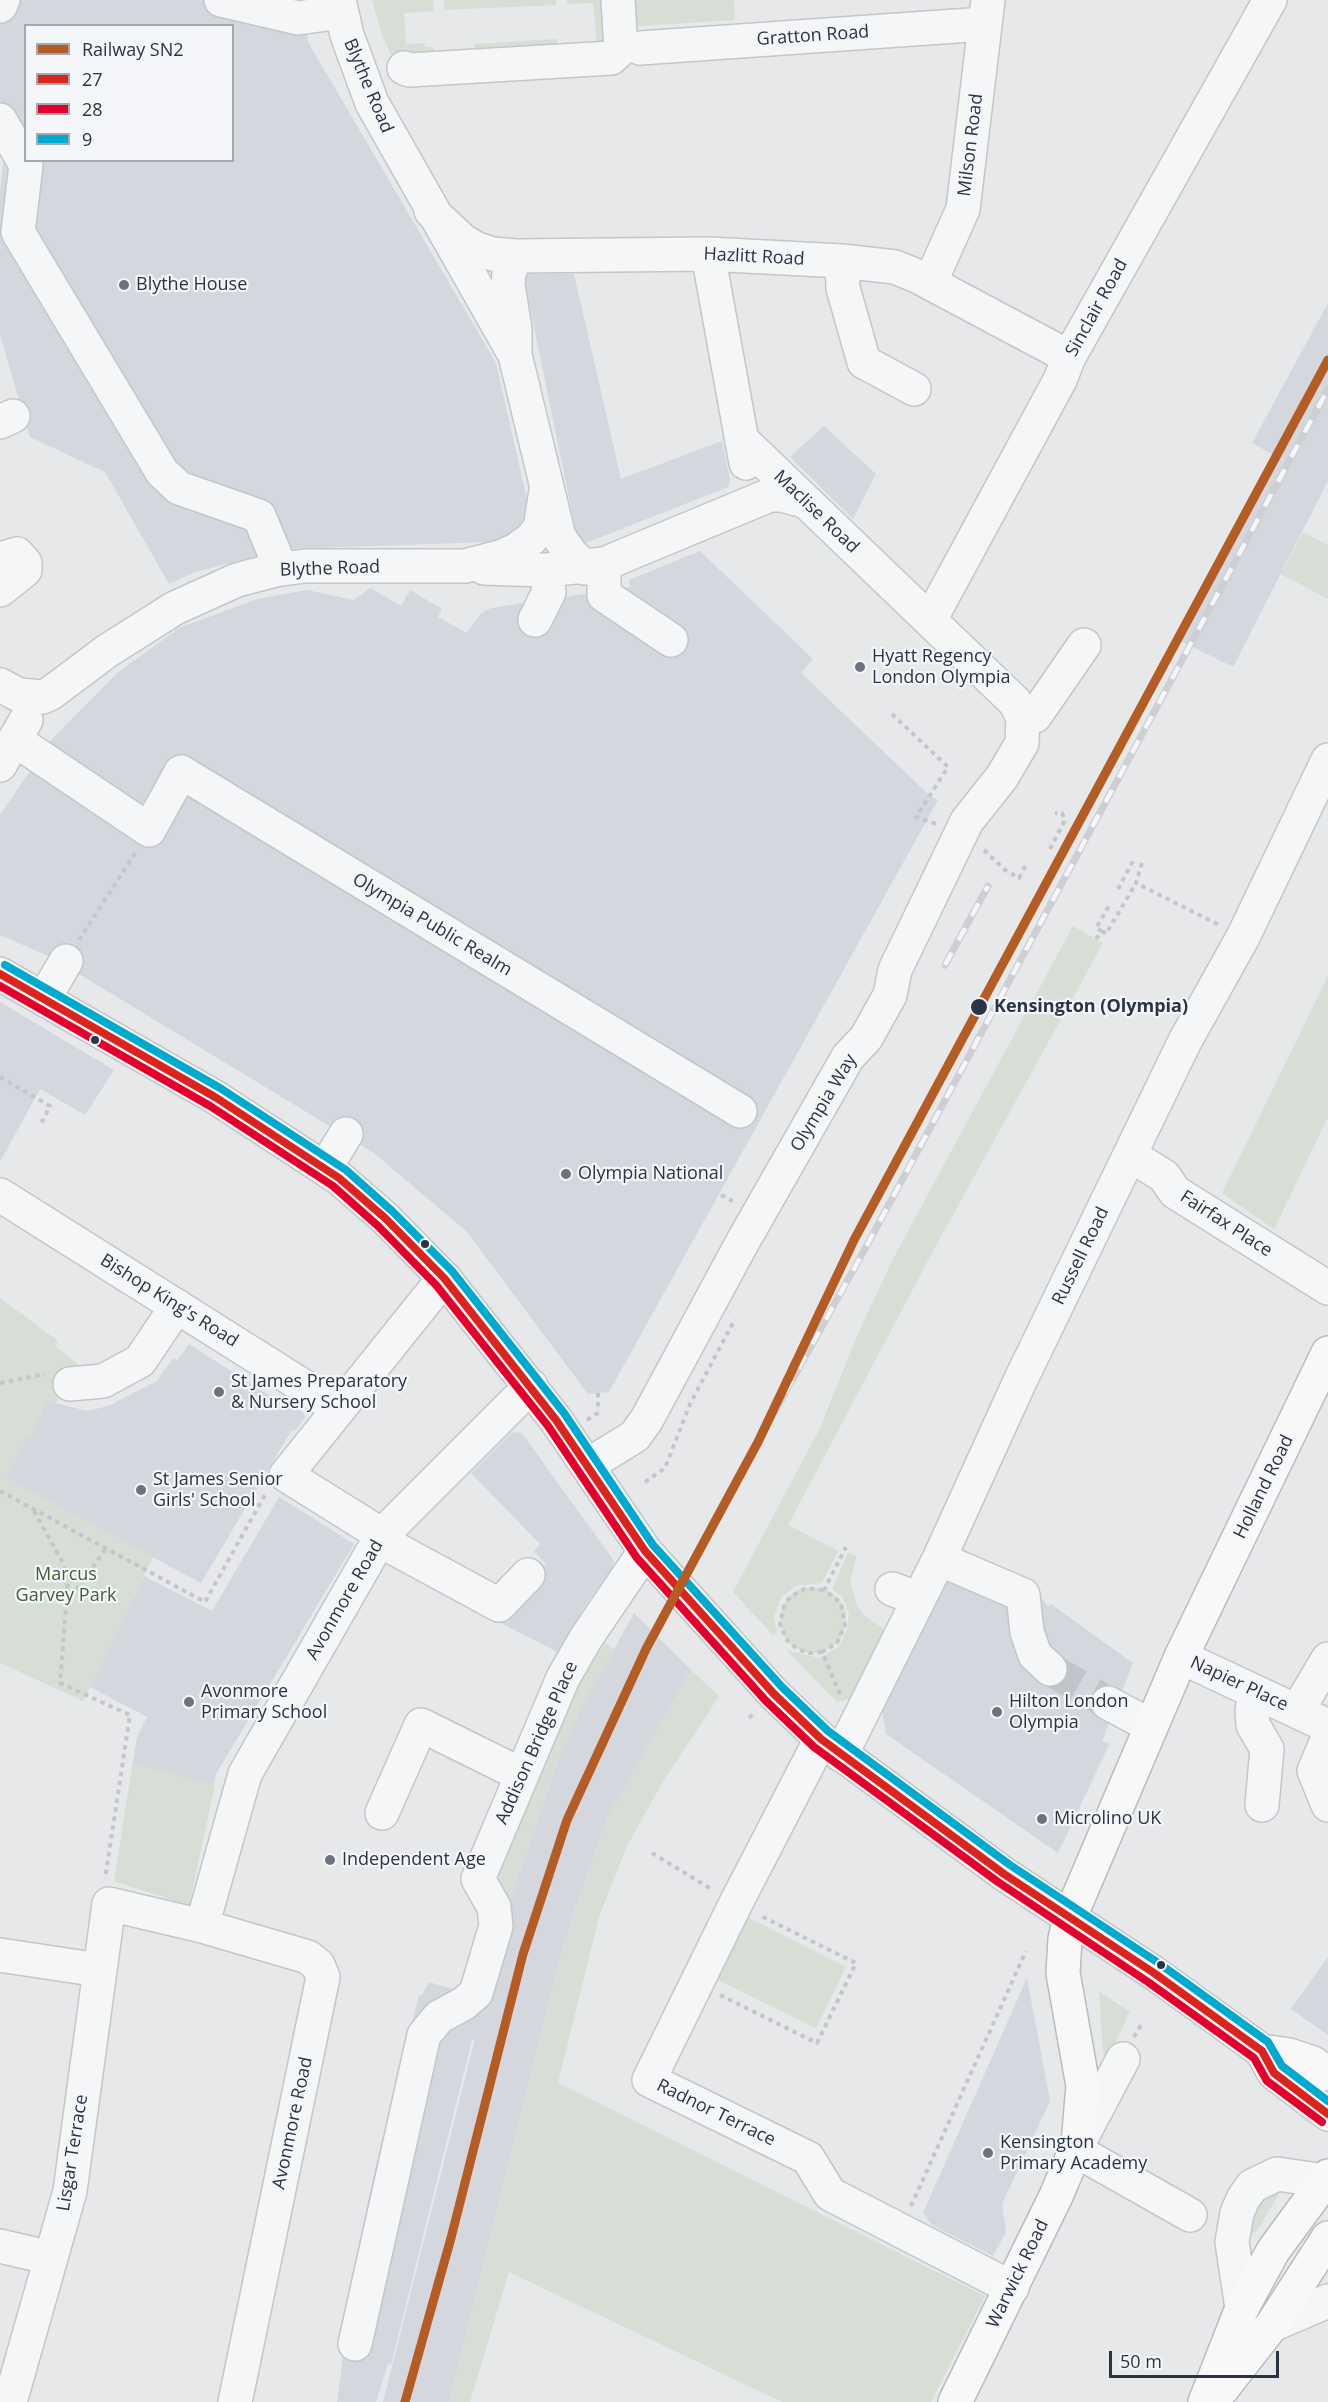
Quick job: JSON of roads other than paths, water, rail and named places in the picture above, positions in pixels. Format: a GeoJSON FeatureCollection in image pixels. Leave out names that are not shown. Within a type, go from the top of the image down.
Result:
{"type":"FeatureCollection","features":[{"type":"Feature","properties":{"kind":"main road"},"geometry":{"type":"LineString","coordinates":[[0,974],[215,1097],[325,1168],[386,1218],[444,1278],[531,1386],[588,1465],[645,1551],[774,1694],[831,1747],[1004,1874],[1154,1973],[1262,2051],[1274,2073],[1328,2114]]}},
{"type":"Feature","properties":{"kind":"main road","name":"Holland Road"},"geometry":{"type":"LineString","coordinates":[[1070,1917],[1181,1657],[1328,1353]]}},
{"type":"Feature","properties":{"kind":"main road","name":"Warwick Road"},"geometry":{"type":"LineString","coordinates":[[954,2402],[1012,2288],[1076,2147],[1083,2086],[1063,1973],[1065,1939],[1070,1917]]}},
{"type":"Feature","properties":{"kind":"main road"},"geometry":{"type":"LineString","coordinates":[[1262,2051],[1289,2055],[1313,2063],[1328,2074]]}},
{"type":"Feature","properties":{"kind":"main road"},"geometry":{"type":"LineString","coordinates":[[1205,2402],[1242,2308],[1290,2225],[1326,2178]]}},
{"type":"Feature","properties":{"kind":"main road"},"geometry":{"type":"LineString","coordinates":[[1211,2402],[1272,2325],[1328,2238]]}},
{"type":"Feature","properties":{"kind":"street"},"geometry":{"type":"LineString","coordinates":[[0,6],[3,0]]}},
{"type":"Feature","properties":{"kind":"street"},"geometry":{"type":"LineString","coordinates":[[220,0],[298,18],[340,6]]}},
{"type":"Feature","properties":{"kind":"street"},"geometry":{"type":"LineString","coordinates":[[618,0],[631,49]]}},
{"type":"Feature","properties":{"kind":"street","name":"Sinclair Road"},"geometry":{"type":"LineString","coordinates":[[930,621],[1060,380],[1069,357],[1270,0]]}},
{"type":"Feature","properties":{"kind":"street","name":"Blythe Road"},"geometry":{"type":"LineString","coordinates":[[340,6],[347,35],[372,103],[514,355]]}},
{"type":"Feature","properties":{"kind":"street","name":"Gratton Road"},"geometry":{"type":"LineString","coordinates":[[404,68],[410,70],[598,60],[611,58],[631,49],[986,12]]}},
{"type":"Feature","properties":{"kind":"street","name":"Milson Road"},"geometry":{"type":"LineString","coordinates":[[930,283],[963,209],[986,12]]}},
{"type":"Feature","properties":{"kind":"street"},"geometry":{"type":"LineString","coordinates":[[0,120],[24,162]]}},
{"type":"Feature","properties":{"kind":"street"},"geometry":{"type":"LineString","coordinates":[[24,162],[26,165],[18,232],[162,472],[179,488],[259,516],[281,569]]}},
{"type":"Feature","properties":{"kind":"street","name":"Hazlitt Road"},"geometry":{"type":"LineString","coordinates":[[431,211],[464,241],[477,249],[516,256],[708,254],[842,261],[895,267],[930,283],[1069,357]]}},
{"type":"Feature","properties":{"kind":"street"},"geometry":{"type":"LineString","coordinates":[[708,254],[744,442],[745,487],[730,511]]}},
{"type":"Feature","properties":{"kind":"street","name":"Blythe Road"},"geometry":{"type":"LineString","coordinates":[[516,256],[509,273],[508,285],[515,329],[514,355],[546,491],[559,537],[571,555],[595,566]]}},
{"type":"Feature","properties":{"kind":"street"},"geometry":{"type":"LineString","coordinates":[[842,261],[843,288],[864,362],[914,389]]}},
{"type":"Feature","properties":{"kind":"street","name":"Maclise Road"},"geometry":{"type":"LineString","coordinates":[[744,442],[804,501],[876,586],[930,621],[945,655],[1015,702],[1023,718]]}},
{"type":"Feature","properties":{"kind":"street","name":"Blythe Road"},"geometry":{"type":"LineString","coordinates":[[43,696],[175,608],[237,580],[281,569],[305,566],[465,566],[500,557],[531,539],[540,528],[546,491]]}},
{"type":"Feature","properties":{"kind":"street"},"geometry":{"type":"LineString","coordinates":[[465,566],[546,570],[595,566],[770,495],[782,495],[804,501]]}},
{"type":"Feature","properties":{"kind":"street"},"geometry":{"type":"LineString","coordinates":[[0,559],[17,554],[26,563],[25,570],[0,590]]}},
{"type":"Feature","properties":{"kind":"street"},"geometry":{"type":"LineString","coordinates":[[595,566],[604,595],[671,640]]}},
{"type":"Feature","properties":{"kind":"street"},"geometry":{"type":"LineString","coordinates":[[535,620],[549,592],[546,570]]}},
{"type":"Feature","properties":{"kind":"street"},"geometry":{"type":"LineString","coordinates":[[1023,718],[1035,716],[1084,645]]}},
{"type":"Feature","properties":{"kind":"street"},"geometry":{"type":"LineString","coordinates":[[0,685],[19,695],[43,696]]}},
{"type":"Feature","properties":{"kind":"street"},"geometry":{"type":"LineString","coordinates":[[7,752],[43,696]]}},
{"type":"Feature","properties":{"kind":"street","name":"Olympia Way"},"geometry":{"type":"LineString","coordinates":[[588,1465],[635,1436],[647,1419],[747,1234],[848,1057],[866,1038],[890,995],[895,970],[967,821],[1002,777],[1022,743],[1023,718]]}},
{"type":"Feature","properties":{"kind":"street","name":"Olympia Public Realm"},"geometry":{"type":"LineString","coordinates":[[7,752],[149,830],[181,772],[740,1111]]}},
{"type":"Feature","properties":{"kind":"street","name":"Russell Road"},"geometry":{"type":"LineString","coordinates":[[831,1747],[905,1594],[939,1559],[1021,1379],[1185,1041],[1243,937],[1328,760]]}},
{"type":"Feature","properties":{"kind":"street"},"geometry":{"type":"LineString","coordinates":[[44,999],[66,961]]}},
{"type":"Feature","properties":{"kind":"street"},"geometry":{"type":"LineString","coordinates":[[325,1168],[346,1134]]}},
{"type":"Feature","properties":{"kind":"street","name":"Fairfax Place"},"geometry":{"type":"LineString","coordinates":[[1130,1155],[1164,1176],[1175,1192],[1328,1288]]}},
{"type":"Feature","properties":{"kind":"street","name":"Bishop King's Road"},"geometry":{"type":"LineString","coordinates":[[0,1195],[338,1408]]}},
{"type":"Feature","properties":{"kind":"street"},"geometry":{"type":"LineString","coordinates":[[444,1278],[286,1475],[381,1537],[499,1605],[528,1575]]}},
{"type":"Feature","properties":{"kind":"street"},"geometry":{"type":"LineString","coordinates":[[70,1384],[103,1381],[140,1361],[177,1306]]}},
{"type":"Feature","properties":{"kind":"street","name":"Avonmore Road"},"geometry":{"type":"LineString","coordinates":[[202,1926],[245,1774],[381,1537],[531,1386]]}},
{"type":"Feature","properties":{"kind":"street","name":"Addison Bridge Place"},"geometry":{"type":"LineString","coordinates":[[355,2344],[424,2035],[439,2017],[463,2004],[476,1993],[496,1926],[494,1907],[478,1879],[574,1658],[645,1551]]}},
{"type":"Feature","properties":{"kind":"street"},"geometry":{"type":"LineString","coordinates":[[939,1559],[1023,1595],[1027,1632],[1035,1654],[1050,1669]]}},
{"type":"Feature","properties":{"kind":"street","name":"Napier Place"},"geometry":{"type":"LineString","coordinates":[[1181,1657],[1297,1711],[1326,1737]]}},
{"type":"Feature","properties":{"kind":"street","name":"Napier Place"},"geometry":{"type":"LineString","coordinates":[[1297,1711],[1328,1659]]}},
{"type":"Feature","properties":{"kind":"street"},"geometry":{"type":"LineString","coordinates":[[1256,1692],[1252,1710],[1253,1725],[1267,1749],[1262,1805]]}},
{"type":"Feature","properties":{"kind":"street"},"geometry":{"type":"LineString","coordinates":[[1108,1703],[1151,1726]]}},
{"type":"Feature","properties":{"kind":"street"},"geometry":{"type":"LineString","coordinates":[[382,1813],[421,1725],[522,1774]]}},
{"type":"Feature","properties":{"kind":"street"},"geometry":{"type":"LineString","coordinates":[[1326,1737],[1314,1771],[1328,1805]]}},
{"type":"Feature","properties":{"kind":"street","name":"Radnor Terrace"},"geometry":{"type":"LineString","coordinates":[[831,1747],[736,1903],[649,2080],[808,2158],[830,2194],[1012,2288]]}},
{"type":"Feature","properties":{"kind":"street","name":"Avonmore Road"},"geometry":{"type":"LineString","coordinates":[[109,1904],[202,1926],[308,1957],[318,1965],[323,1977],[235,2402]]}},
{"type":"Feature","properties":{"kind":"street","name":"Lisgar Terrace"},"geometry":{"type":"LineString","coordinates":[[10,2402],[70,2191],[109,1904]]}},
{"type":"Feature","properties":{"kind":"street"},"geometry":{"type":"LineString","coordinates":[[0,1955],[99,1970]]}},
{"type":"Feature","properties":{"kind":"street","name":"Warwick Road"},"geometry":{"type":"LineString","coordinates":[[1076,2147],[1123,2059]]}},
{"type":"Feature","properties":{"kind":"street"},"geometry":{"type":"LineString","coordinates":[[1076,2147],[1190,2215]]}},
{"type":"Feature","properties":{"kind":"street"},"geometry":{"type":"LineString","coordinates":[[1242,2308],[1232,2242],[1243,2199],[1252,2186],[1277,2174],[1326,2178]]}},
{"type":"Feature","properties":{"kind":"street"},"geometry":{"type":"LineString","coordinates":[[0,2246],[51,2258]]}},
{"type":"Feature","properties":{"kind":"street"},"geometry":{"type":"LineString","coordinates":[[1272,2325],[1328,2301]]}},
{"type":"Feature","properties":{"kind":"tunnel"},"geometry":{"type":"LineString","coordinates":[[1050,1669],[1108,1703]]}},
{"type":"Feature","properties":{"kind":"railway"},"geometry":{"type":"LineString","coordinates":[[758,1442],[866,1247],[1328,389]]}},
{"type":"Feature","properties":{"kind":"railway"},"geometry":{"type":"LineString","coordinates":[[945,965],[988,886]]}},
{"type":"Feature","properties":{"kind":"rail line","name":"SN2"},"geometry":{"type":"LineString","coordinates":[[405,2402],[451,2238],[523,1954],[567,1820],[646,1649],[758,1442],[854,1240],[1328,360]]}},
{"type":"Feature","properties":{"kind":"place","name":"Blythe House"},"geometry":{"type":"Point","coordinates":[124,285]}},
{"type":"Feature","properties":{"kind":"place","name":"Hyatt Regency London Olympia"},"geometry":{"type":"Point","coordinates":[860,667]}},
{"type":"Feature","properties":{"kind":"place","name":"Kensington (Olympia)"},"geometry":{"type":"Point","coordinates":[979,1007]}},
{"type":"Feature","properties":{"kind":"place","name":"Olympia National"},"geometry":{"type":"Point","coordinates":[566,1174]}},
{"type":"Feature","properties":{"kind":"place","name":"St James Preparatory & Nursery School"},"geometry":{"type":"Point","coordinates":[219,1392]}},
{"type":"Feature","properties":{"kind":"place","name":"St James Senior Girls' School"},"geometry":{"type":"Point","coordinates":[141,1490]}},
{"type":"Feature","properties":{"kind":"place","name":"Avonmore Primary School"},"geometry":{"type":"Point","coordinates":[189,1702]}},
{"type":"Feature","properties":{"kind":"place","name":"Hilton London Olympia"},"geometry":{"type":"Point","coordinates":[997,1712]}},
{"type":"Feature","properties":{"kind":"place","name":"Microlino UK"},"geometry":{"type":"Point","coordinates":[1042,1819]}},
{"type":"Feature","properties":{"kind":"place","name":"Independent Age"},"geometry":{"type":"Point","coordinates":[330,1860]}},
{"type":"Feature","properties":{"kind":"place","name":"Kensington Primary Academy"},"geometry":{"type":"Point","coordinates":[988,2153]}},
{"type":"Feature","properties":{"kind":"park label","name":"Marcus Garvey Park"},"geometry":{"type":"Point","coordinates":[66,1585]}}]}
